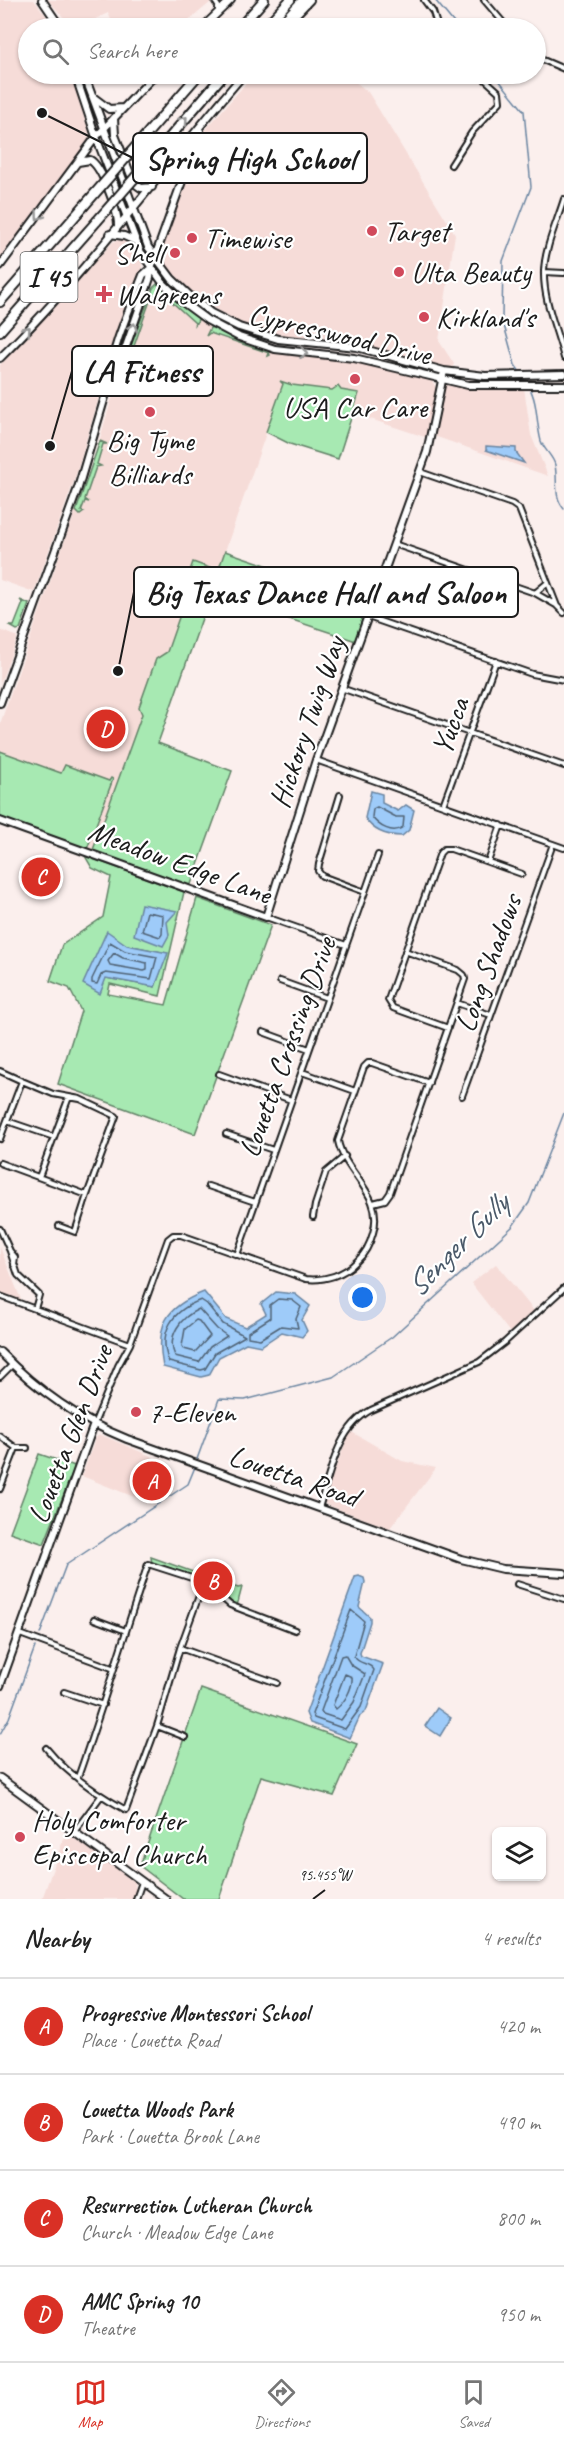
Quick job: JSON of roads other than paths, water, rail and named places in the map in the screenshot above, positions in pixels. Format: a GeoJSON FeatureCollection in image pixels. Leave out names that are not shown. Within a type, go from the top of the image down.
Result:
{"type":"FeatureCollection","features":[{"type":"Feature","properties":{"kind":"highway"},"geometry":{"type":"LineString","coordinates":[[248,18],[264,0]]}},
{"type":"Feature","properties":{"kind":"highway"},"geometry":{"type":"LineString","coordinates":[[273,18],[290,0]]}},
{"type":"Feature","properties":{"kind":"highway"},"geometry":{"type":"LineString","coordinates":[[286,18],[303,0]]}},
{"type":"Feature","properties":{"kind":"highway","name":"I 45"},"geometry":{"type":"LineString","coordinates":[[0,302],[190,84]]}},
{"type":"Feature","properties":{"kind":"highway","name":"I 45"},"geometry":{"type":"LineString","coordinates":[[0,331],[215,84]]}},
{"type":"Feature","properties":{"kind":"main road"},"geometry":{"type":"LineString","coordinates":[[42,0],[54,18]]}},
{"type":"Feature","properties":{"kind":"main road"},"geometry":{"type":"LineString","coordinates":[[213,18],[231,0]]}},
{"type":"Feature","properties":{"kind":"main road"},"geometry":{"type":"LineString","coordinates":[[293,18],[310,0]]}},
{"type":"Feature","properties":{"kind":"main road","name":"Cypresswood Drive"},"geometry":{"type":"LineString","coordinates":[[78,84],[136,241],[151,268],[184,303],[220,328],[275,349],[354,358],[443,381],[483,387],[564,385]]}},
{"type":"Feature","properties":{"kind":"main road","name":"Cypresswood Drive"},"geometry":{"type":"LineString","coordinates":[[88,84],[148,247],[190,297],[211,313],[239,327],[278,339],[357,347],[444,371],[485,375],[564,374]]}},
{"type":"Feature","properties":{"kind":"main road"},"geometry":{"type":"LineString","coordinates":[[0,266],[96,137],[146,84]]}},
{"type":"Feature","properties":{"kind":"main road"},"geometry":{"type":"LineString","coordinates":[[0,358],[42,315],[133,210],[236,84]]}},
{"type":"Feature","properties":{"kind":"main road"},"geometry":{"type":"LineString","coordinates":[[92,95],[109,109],[124,107]]}},
{"type":"Feature","properties":{"kind":"main road"},"geometry":{"type":"LineString","coordinates":[[114,118],[117,140],[134,183],[144,189],[152,187]]}},
{"type":"Feature","properties":{"kind":"main road"},"geometry":{"type":"LineString","coordinates":[[110,380],[116,375],[147,288],[151,268],[204,122]]}},
{"type":"Feature","properties":{"kind":"main road"},"geometry":{"type":"LineString","coordinates":[[78,162],[90,160],[98,167],[117,214],[118,225]]}},
{"type":"Feature","properties":{"kind":"main road"},"geometry":{"type":"LineString","coordinates":[[110,234],[136,241]]}},
{"type":"Feature","properties":{"kind":"main road"},"geometry":{"type":"LineString","coordinates":[[0,703],[78,488],[122,332],[143,275],[151,268]]}},
{"type":"Feature","properties":{"kind":"main road"},"geometry":{"type":"LineString","coordinates":[[147,288],[155,283],[163,282]]}},
{"type":"Feature","properties":{"kind":"main road"},"geometry":{"type":"LineString","coordinates":[[275,349],[278,339]]}},
{"type":"Feature","properties":{"kind":"main road"},"geometry":{"type":"LineString","coordinates":[[354,358],[357,347]]}},
{"type":"Feature","properties":{"kind":"main road","name":"Hickory Twig Way"},"geometry":{"type":"LineString","coordinates":[[267,917],[316,760],[420,472],[431,438],[444,371]]}},
{"type":"Feature","properties":{"kind":"main road"},"geometry":{"type":"LineString","coordinates":[[483,387],[485,375]]}},
{"type":"Feature","properties":{"kind":"main road","name":"Meadow Edge Lane"},"geometry":{"type":"LineString","coordinates":[[0,821],[267,917]]}},
{"type":"Feature","properties":{"kind":"main road","name":"Louetta Road"},"geometry":{"type":"LineString","coordinates":[[0,1352],[36,1386],[94,1424],[127,1439],[319,1509],[478,1563],[523,1571],[564,1573]]}},
{"type":"Feature","properties":{"kind":"main road","name":"Louetta Glen Drive"},"geometry":{"type":"LineString","coordinates":[[0,1686],[94,1424]]}},
{"type":"Feature","properties":{"kind":"main road"},"geometry":{"type":"LineString","coordinates":[[0,1778],[166,1899]]}},
{"type":"Feature","properties":{"kind":"street"},"geometry":{"type":"LineString","coordinates":[[214,0],[218,6],[218,13]]}},
{"type":"Feature","properties":{"kind":"street"},"geometry":{"type":"LineString","coordinates":[[424,0],[435,18]]}},
{"type":"Feature","properties":{"kind":"street"},"geometry":{"type":"LineString","coordinates":[[484,0],[499,18]]}},
{"type":"Feature","properties":{"kind":"street"},"geometry":{"type":"LineString","coordinates":[[546,61],[564,69]]}},
{"type":"Feature","properties":{"kind":"street"},"geometry":{"type":"LineString","coordinates":[[451,165],[472,132],[500,102],[499,92],[490,84]]}},
{"type":"Feature","properties":{"kind":"street"},"geometry":{"type":"LineString","coordinates":[[564,199],[547,252],[544,272],[546,293],[564,358]]}},
{"type":"Feature","properties":{"kind":"street"},"geometry":{"type":"LineString","coordinates":[[544,272],[564,273]]}},
{"type":"Feature","properties":{"kind":"street"},"geometry":{"type":"LineString","coordinates":[[420,472],[512,504],[519,509],[557,606]]}},
{"type":"Feature","properties":{"kind":"street"},"geometry":{"type":"LineString","coordinates":[[394,544],[535,593],[564,613]]}},
{"type":"Feature","properties":{"kind":"street"},"geometry":{"type":"LineString","coordinates":[[535,593],[548,582]]}},
{"type":"Feature","properties":{"kind":"street"},"geometry":{"type":"LineString","coordinates":[[368,616],[532,674],[564,680]]}},
{"type":"Feature","properties":{"kind":"street","name":"Yucca"},"geometry":{"type":"LineString","coordinates":[[443,805],[496,661]]}},
{"type":"Feature","properties":{"kind":"street"},"geometry":{"type":"LineString","coordinates":[[341,688],[564,766]]}},
{"type":"Feature","properties":{"kind":"street"},"geometry":{"type":"LineString","coordinates":[[316,760],[564,848]]}},
{"type":"Feature","properties":{"kind":"street"},"geometry":{"type":"LineString","coordinates":[[340,795],[318,871],[322,876],[365,892]]}},
{"type":"Feature","properties":{"kind":"street"},"geometry":{"type":"LineString","coordinates":[[488,862],[501,825]]}},
{"type":"Feature","properties":{"kind":"street","name":"Long Shadows"},"geometry":{"type":"LineString","coordinates":[[462,1096],[553,844]]}},
{"type":"Feature","properties":{"kind":"street"},"geometry":{"type":"LineString","coordinates":[[448,1028],[396,1010],[389,1004],[388,998],[442,851],[448,848],[522,873]]}},
{"type":"Feature","properties":{"kind":"street","name":"Louetta Crossing Drive"},"geometry":{"type":"LineString","coordinates":[[237,1255],[378,855]]}},
{"type":"Feature","properties":{"kind":"street","name":"Meadow Edge Lane"},"geometry":{"type":"LineString","coordinates":[[267,917],[346,945]]}},
{"type":"Feature","properties":{"kind":"street"},"geometry":{"type":"LineString","coordinates":[[373,1203],[385,1200],[390,1193],[464,982],[464,975],[458,970],[405,951]]}},
{"type":"Feature","properties":{"kind":"street"},"geometry":{"type":"LineString","coordinates":[[280,981],[327,998]]}},
{"type":"Feature","properties":{"kind":"street"},"geometry":{"type":"LineString","coordinates":[[457,1003],[488,1014]]}},
{"type":"Feature","properties":{"kind":"street"},"geometry":{"type":"LineString","coordinates":[[262,1032],[309,1049]]}},
{"type":"Feature","properties":{"kind":"street"},"geometry":{"type":"LineString","coordinates":[[237,1255],[306,1279],[323,1279],[337,1275],[355,1263],[368,1247],[374,1229],[373,1203],[368,1191],[345,1156],[338,1137],[364,1067],[368,1063],[429,1083]]}},
{"type":"Feature","properties":{"kind":"street"},"geometry":{"type":"LineString","coordinates":[[0,1071],[53,1094],[89,1102],[116,1116],[75,1232],[59,1226]]}},
{"type":"Feature","properties":{"kind":"street"},"geometry":{"type":"LineString","coordinates":[[302,1072],[355,1091]]}},
{"type":"Feature","properties":{"kind":"street"},"geometry":{"type":"LineString","coordinates":[[219,1074],[292,1100]]}},
{"type":"Feature","properties":{"kind":"street"},"geometry":{"type":"LineString","coordinates":[[0,1139],[2,1125],[7,1121],[22,1081]]}},
{"type":"Feature","properties":{"kind":"street"},"geometry":{"type":"LineString","coordinates":[[39,1177],[69,1097]]}},
{"type":"Feature","properties":{"kind":"street"},"geometry":{"type":"LineString","coordinates":[[7,1121],[54,1137]]}},
{"type":"Feature","properties":{"kind":"street"},"geometry":{"type":"LineString","coordinates":[[226,1134],[273,1150]]}},
{"type":"Feature","properties":{"kind":"street"},"geometry":{"type":"LineString","coordinates":[[313,1217],[326,1172],[345,1156]]}},
{"type":"Feature","properties":{"kind":"street"},"geometry":{"type":"LineString","coordinates":[[0,1163],[87,1195]]}},
{"type":"Feature","properties":{"kind":"street"},"geometry":{"type":"LineString","coordinates":[[208,1186],[255,1202]]}},
{"type":"Feature","properties":{"kind":"street"},"geometry":{"type":"LineString","coordinates":[[0,1229],[18,1275],[39,1295],[35,1309]]}},
{"type":"Feature","properties":{"kind":"street","name":"Louetta Glen Drive"},"geometry":{"type":"LineString","coordinates":[[94,1424],[118,1365],[130,1344],[167,1241],[173,1235],[181,1235],[237,1255]]}},
{"type":"Feature","properties":{"kind":"street"},"geometry":{"type":"LineString","coordinates":[[319,1509],[343,1437],[356,1420],[371,1410],[484,1359],[564,1288]]}},
{"type":"Feature","properties":{"kind":"street"},"geometry":{"type":"LineString","coordinates":[[0,1296],[130,1344]]}},
{"type":"Feature","properties":{"kind":"street"},"geometry":{"type":"LineString","coordinates":[[0,1377],[12,1365]]}},
{"type":"Feature","properties":{"kind":"street"},"geometry":{"type":"LineString","coordinates":[[0,1436],[16,1448],[27,1448]]}},
{"type":"Feature","properties":{"kind":"street"},"geometry":{"type":"LineString","coordinates":[[0,1489],[16,1448]]}},
{"type":"Feature","properties":{"kind":"street"},"geometry":{"type":"LineString","coordinates":[[78,1777],[148,1564],[204,1582],[230,1605],[295,1630]]}},
{"type":"Feature","properties":{"kind":"street"},"geometry":{"type":"LineString","coordinates":[[46,1748],[55,1759],[101,1796],[126,1810],[158,1726],[180,1648],[204,1582]]}},
{"type":"Feature","properties":{"kind":"street"},"geometry":{"type":"LineString","coordinates":[[517,1584],[564,1599]]}},
{"type":"Feature","properties":{"kind":"street"},"geometry":{"type":"LineString","coordinates":[[94,1618],[126,1631]]}},
{"type":"Feature","properties":{"kind":"street"},"geometry":{"type":"LineString","coordinates":[[20,1634],[112,1668]]}},
{"type":"Feature","properties":{"kind":"street"},"geometry":{"type":"LineString","coordinates":[[180,1648],[277,1683]]}},
{"type":"Feature","properties":{"kind":"street"},"geometry":{"type":"LineString","coordinates":[[64,1692],[103,1705]]}},
{"type":"Feature","properties":{"kind":"street"},"geometry":{"type":"LineString","coordinates":[[158,1726],[185,1737]]}},
{"type":"Feature","properties":{"kind":"street"},"geometry":{"type":"LineString","coordinates":[[74,1832],[101,1796]]}},
{"type":"Feature","properties":{"kind":"street"},"geometry":{"type":"LineString","coordinates":[[136,1899],[142,1881]]}},
{"type":"Feature","properties":{"kind":"water"},"geometry":{"type":"Polygon","coordinates":[[[486,446],[516,448],[516,452],[524,463],[486,450],[486,446]]]}},
{"type":"Feature","properties":{"kind":"water"},"geometry":{"type":"Polygon","coordinates":[[[371,791],[382,794],[382,803],[398,811],[406,805],[414,810],[409,830],[402,836],[381,832],[365,818],[371,791]]]}},
{"type":"Feature","properties":{"kind":"water"},"geometry":{"type":"Polygon","coordinates":[[[141,904],[177,911],[167,922],[169,935],[163,946],[134,935],[141,904]]]}},
{"type":"Feature","properties":{"kind":"water"},"geometry":{"type":"Polygon","coordinates":[[[107,931],[127,945],[168,953],[155,987],[106,978],[100,994],[83,984],[107,931]]]}},
{"type":"Feature","properties":{"kind":"water"},"geometry":{"type":"Polygon","coordinates":[[[204,1292],[226,1319],[245,1327],[266,1314],[261,1304],[276,1292],[295,1294],[310,1306],[302,1320],[307,1331],[302,1337],[282,1332],[261,1346],[246,1343],[219,1357],[209,1375],[201,1377],[163,1367],[161,1340],[166,1320],[180,1304],[204,1292]]]}},
{"type":"Feature","properties":{"kind":"water"},"geometry":{"type":"Polygon","coordinates":[[[355,1577],[364,1578],[365,1582],[359,1607],[370,1617],[360,1653],[361,1656],[383,1664],[366,1711],[360,1716],[350,1738],[310,1723],[306,1713],[355,1577]]]}},
{"type":"Feature","properties":{"kind":"water"},"geometry":{"type":"Polygon","coordinates":[[[437,1708],[451,1718],[440,1736],[425,1726],[437,1708]]]}},
{"type":"Feature","properties":{"kind":"waterway","name":"Senger Gully"},"geometry":{"type":"LineString","coordinates":[[435,0],[450,18]]}},
{"type":"Feature","properties":{"kind":"waterway","name":"Senger Gully"},"geometry":{"type":"LineString","coordinates":[[502,84],[524,111],[531,187],[503,261],[502,318],[515,365],[520,372]]}},
{"type":"Feature","properties":{"kind":"waterway","name":"Senger Gully"},"geometry":{"type":"LineString","coordinates":[[529,387],[534,399],[541,441],[555,465],[558,499],[564,509]]}},
{"type":"Feature","properties":{"kind":"waterway","name":"Senger Gully"},"geometry":{"type":"LineString","coordinates":[[196,1462],[219,1399],[245,1400],[333,1377],[392,1337],[512,1227],[529,1203],[564,1113]]}},
{"type":"Feature","properties":{"kind":"waterway","name":"Senger Gully"},"geometry":{"type":"LineString","coordinates":[[40,1634],[66,1565],[188,1484],[195,1467]]}},
{"type":"Feature","properties":{"kind":"waterway","name":"Senger Gully"},"geometry":{"type":"LineString","coordinates":[[0,1734],[9,1718],[35,1647]]}},
{"type":"Feature","properties":{"kind":"place","name":"Spring High School"},"geometry":{"type":"Point","coordinates":[42,113]}},
{"type":"Feature","properties":{"kind":"place","name":"Target"},"geometry":{"type":"Point","coordinates":[372,231]}},
{"type":"Feature","properties":{"kind":"place","name":"Timewise"},"geometry":{"type":"Point","coordinates":[192,238]}},
{"type":"Feature","properties":{"kind":"place","name":"Shell"},"geometry":{"type":"Point","coordinates":[175,253]}},
{"type":"Feature","properties":{"kind":"place","name":"Ulta Beauty"},"geometry":{"type":"Point","coordinates":[399,272]}},
{"type":"Feature","properties":{"kind":"place","name":"Walgreens"},"geometry":{"type":"Point","coordinates":[104,294]}},
{"type":"Feature","properties":{"kind":"place","name":"Kirkland's"},"geometry":{"type":"Point","coordinates":[424,317]}},
{"type":"Feature","properties":{"kind":"place","name":"USA Car Care"},"geometry":{"type":"Point","coordinates":[355,379]}},
{"type":"Feature","properties":{"kind":"place","name":"Big Tyme Billiards"},"geometry":{"type":"Point","coordinates":[150,412]}},
{"type":"Feature","properties":{"kind":"place","name":"LA Fitness"},"geometry":{"type":"Point","coordinates":[50,446]}},
{"type":"Feature","properties":{"kind":"place","name":"Big Texas Dance Hall and Saloon"},"geometry":{"type":"Point","coordinates":[118,671]}},
{"type":"Feature","properties":{"kind":"place","name":"AMC Spring 10"},"geometry":{"type":"Point","coordinates":[106,729]}},
{"type":"Feature","properties":{"kind":"place","name":"Resurrection Lutheran Church"},"geometry":{"type":"Point","coordinates":[41,877]}},
{"type":"Feature","properties":{"kind":"place","name":"7-Eleven"},"geometry":{"type":"Point","coordinates":[136,1412]}},
{"type":"Feature","properties":{"kind":"place","name":"Progressive Montessori School"},"geometry":{"type":"Point","coordinates":[152,1481]}},
{"type":"Feature","properties":{"kind":"place","name":"Louetta Woods Park"},"geometry":{"type":"Point","coordinates":[213,1581]}},
{"type":"Feature","properties":{"kind":"place","name":"Holy Comforter Episcopal Church"},"geometry":{"type":"Point","coordinates":[20,1837]}}]}
